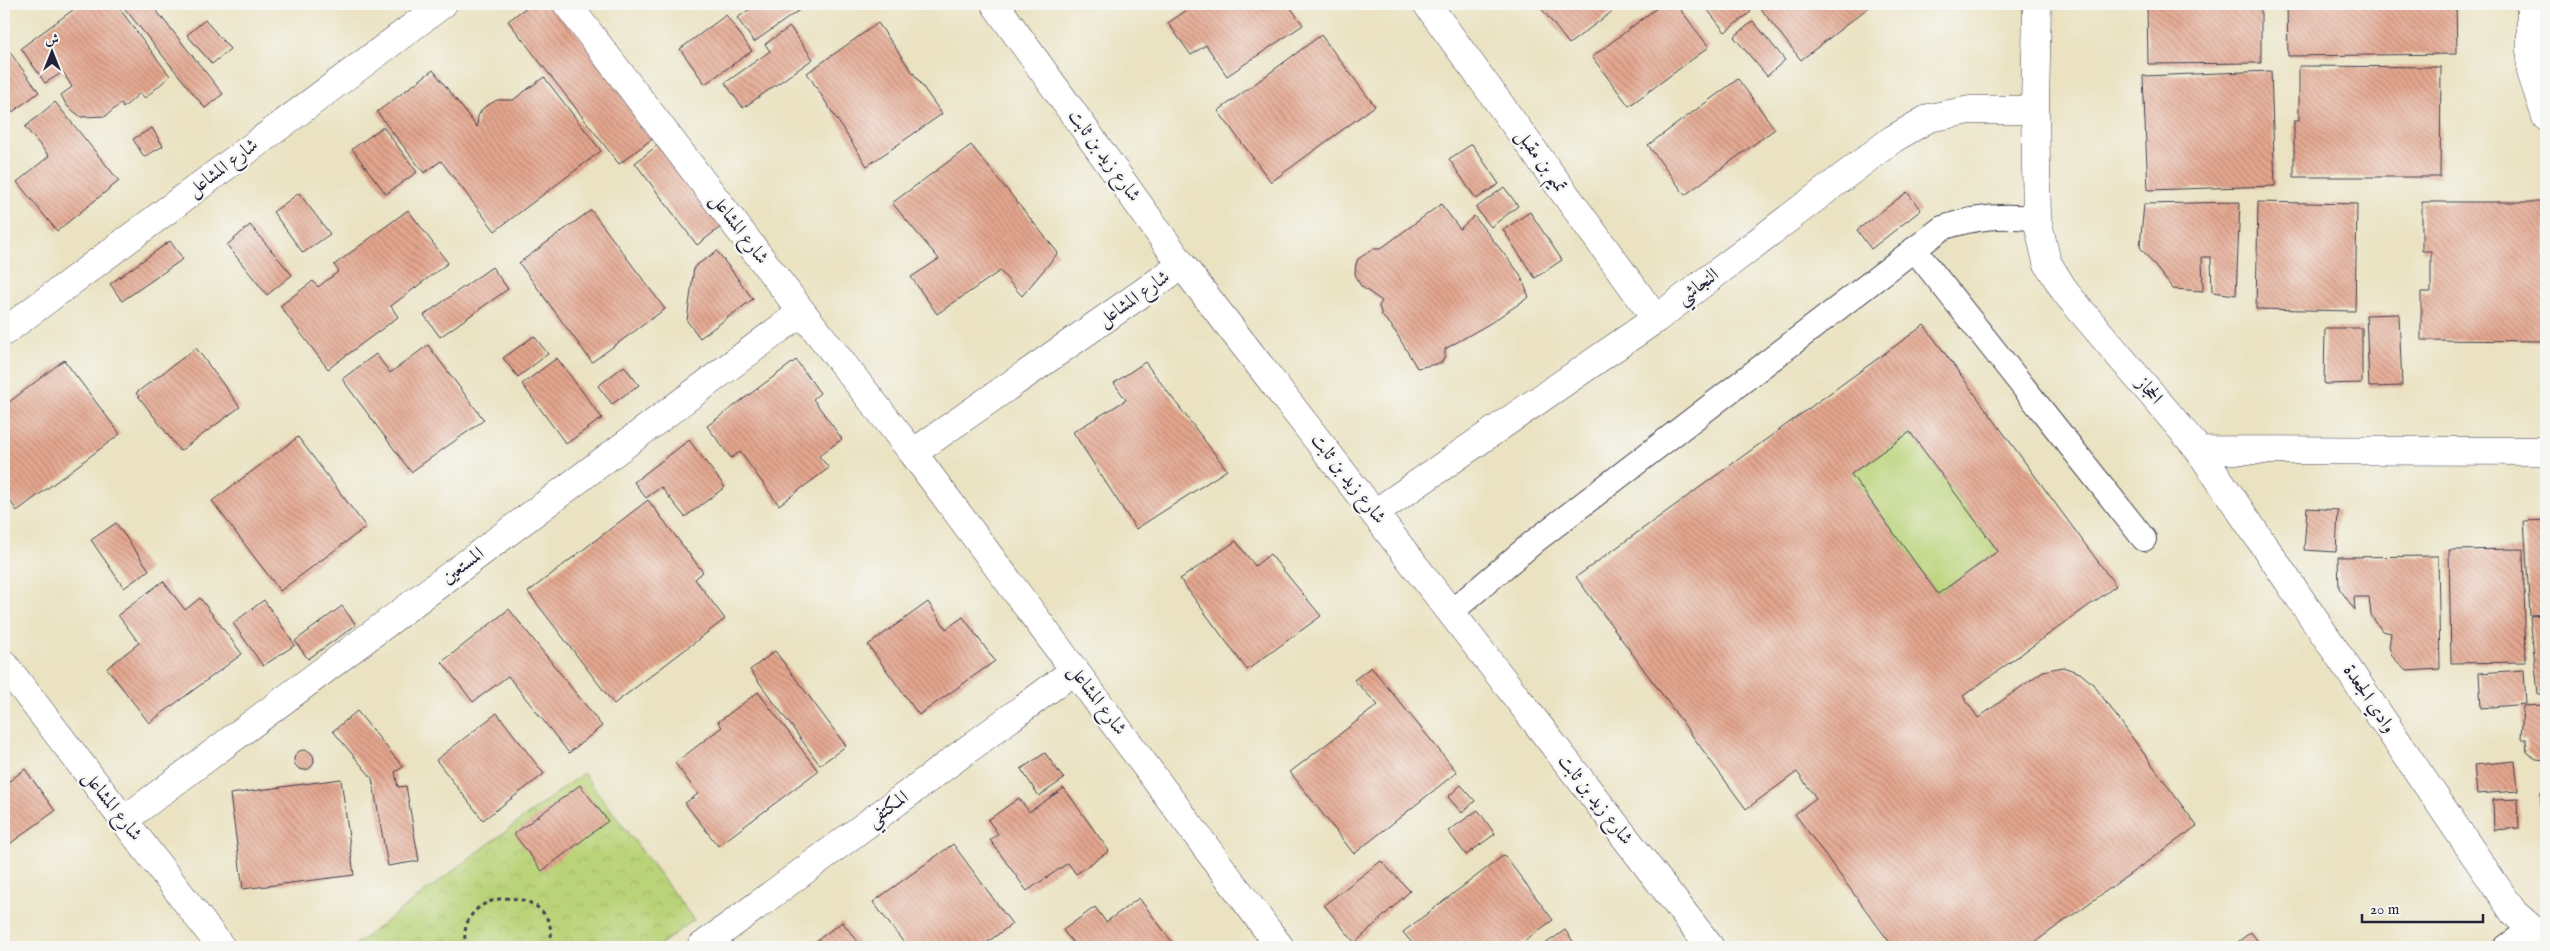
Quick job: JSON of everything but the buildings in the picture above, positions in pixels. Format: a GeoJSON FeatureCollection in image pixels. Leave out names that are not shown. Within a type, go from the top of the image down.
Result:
{"type":"FeatureCollection","features":[{"type":"Feature","properties":{"kind":"street","name":"شارع المشاعل"},"geometry":{"type":"LineString","coordinates":[[4,332],[443,4]]}},
{"type":"Feature","properties":{"kind":"street","name":"شارع المشاعل"},"geometry":{"type":"LineString","coordinates":[[567,4],[802,312],[913,453],[1280,947]]}},
{"type":"Feature","properties":{"kind":"street","name":"شارع زيد بن ثابت"},"geometry":{"type":"LineString","coordinates":[[995,4],[1182,265],[1710,947]]}},
{"type":"Feature","properties":{"kind":"street","name":"تميم بن مقبل"},"geometry":{"type":"LineString","coordinates":[[1427,4],[1656,319]]}},
{"type":"Feature","properties":{"kind":"street","name":"الحجاز"},"geometry":{"type":"LineString","coordinates":[[2037,4],[2035,110],[2037,219],[2047,262],[2066,293],[2199,450]]}},
{"type":"Feature","properties":{"kind":"street"},"geometry":{"type":"LineString","coordinates":[[2531,4],[2531,72],[2546,117]]}},
{"type":"Feature","properties":{"kind":"street","name":"النجاشي"},"geometry":{"type":"LineString","coordinates":[[1375,513],[1656,319],[1893,139],[1929,118],[1970,110],[2035,110]]}},
{"type":"Feature","properties":{"kind":"street","name":"شارع المشاعل"},"geometry":{"type":"LineString","coordinates":[[913,453],[1182,265]]}},
{"type":"Feature","properties":{"kind":"street","name":"المستعين"},"geometry":{"type":"LineString","coordinates":[[124,820],[802,312]]}},
{"type":"Feature","properties":{"kind":"street"},"geometry":{"type":"LineString","coordinates":[[2199,450],[2546,451]]}},
{"type":"Feature","properties":{"kind":"street","name":"وادي الجعدة"},"geometry":{"type":"LineString","coordinates":[[2199,450],[2514,913],[2539,934]]}},
{"type":"Feature","properties":{"kind":"street","name":"شارع المشاعل"},"geometry":{"type":"LineString","coordinates":[[4,664],[222,947]]}},
{"type":"Feature","properties":{"kind":"street","name":"المكتفي"},"geometry":{"type":"LineString","coordinates":[[701,947],[1075,670]]}},
{"type":"Feature","properties":{"kind":"lane"},"geometry":{"type":"LineString","coordinates":[[1450,613],[1535,541],[1942,228],[1964,220],[2003,216],[2037,219]]}},
{"type":"Feature","properties":{"kind":"lane"},"geometry":{"type":"LineString","coordinates":[[1914,249],[2144,540]]}},
{"type":"Feature","properties":{"kind":"lane"},"geometry":{"type":"LineString","coordinates":[[2506,947],[2539,934]]}},
{"type":"Feature","properties":{"kind":"path"},"geometry":{"type":"LineString","coordinates":[[466,947],[467,927],[476,912],[490,901],[507,897],[525,900],[539,910],[548,925],[550,947]]}},
{"type":"Feature","properties":{"kind":"green space"},"geometry":{"type":"Polygon","coordinates":[[[1910,432],[1998,551],[1938,594],[1851,474],[1910,432]]]}},
{"type":"Feature","properties":{"kind":"green space"},"geometry":{"type":"Polygon","coordinates":[[[583,773],[694,920],[657,947],[352,947],[583,773]]]}}]}
